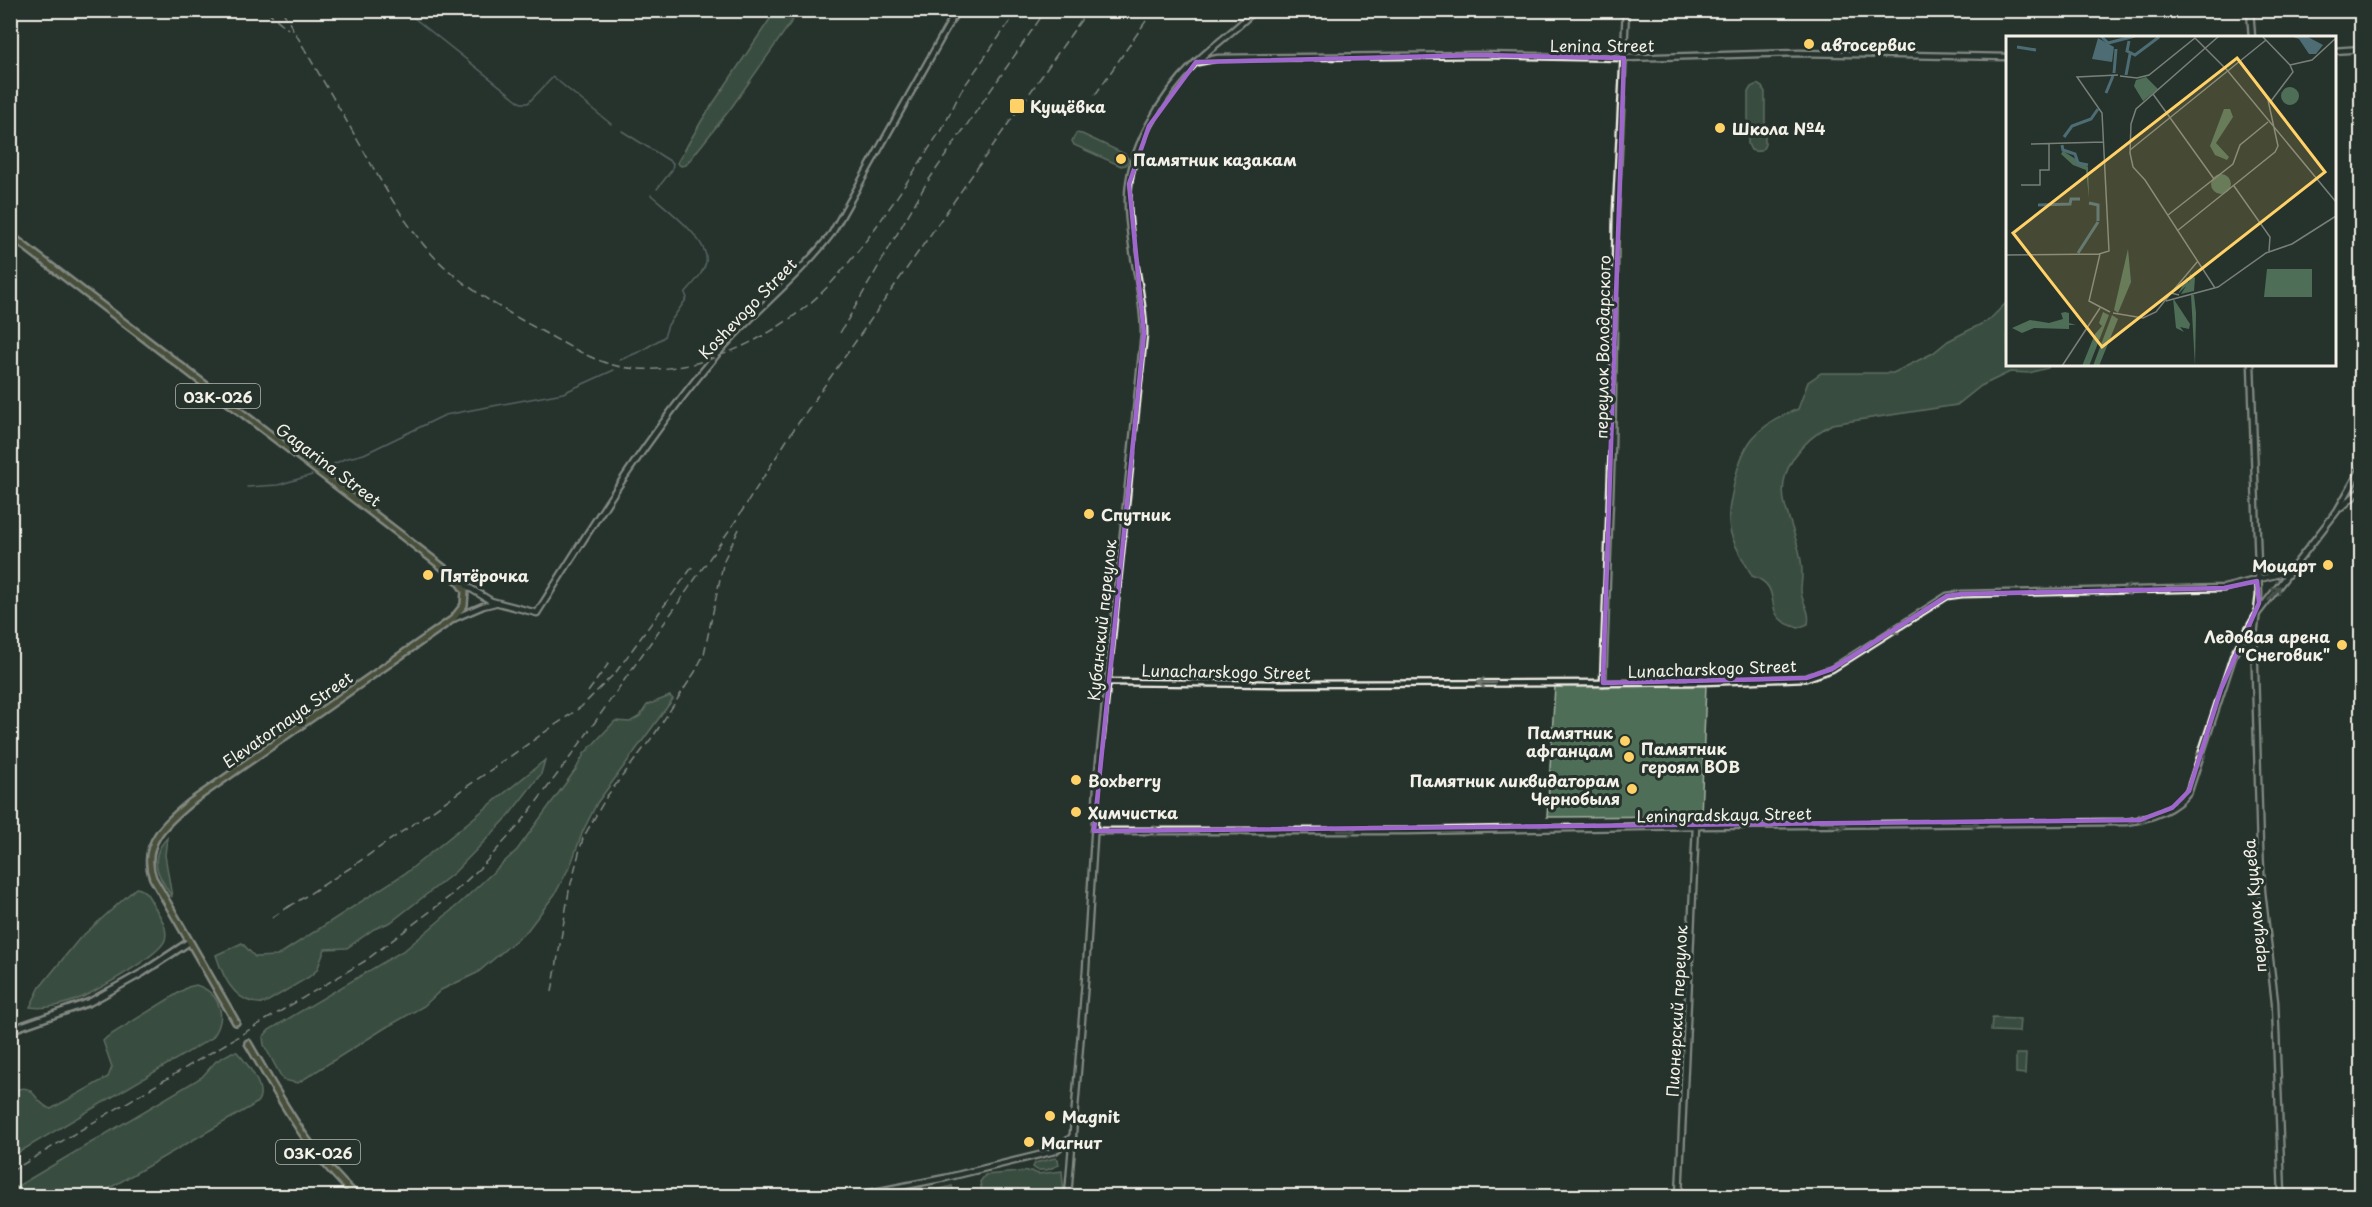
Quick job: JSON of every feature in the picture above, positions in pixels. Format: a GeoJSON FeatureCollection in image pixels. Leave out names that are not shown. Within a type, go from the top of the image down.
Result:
{"type":"FeatureCollection","features":[{"type":"Feature","properties":{"kind":"main road","name":"Gagarina Street"},"geometry":{"type":"LineString","coordinates":[[10,235],[460,582]]}},
{"type":"Feature","properties":{"kind":"main road","name":"Elevatornaya Street"},"geometry":{"type":"LineString","coordinates":[[189,942],[153,878],[148,862],[153,842],[164,825],[191,802],[453,619],[465,601],[465,591],[460,582]]}},
{"type":"Feature","properties":{"kind":"main road"},"geometry":{"type":"LineString","coordinates":[[10,1030],[90,1002],[142,974],[189,942],[236,1022]]}},
{"type":"Feature","properties":{"kind":"main road","name":"03К-026"},"geometry":{"type":"LineString","coordinates":[[248,1043],[284,1104],[311,1143],[329,1167],[357,1197]]}},
{"type":"Feature","properties":{"kind":"street","name":"Koshevogo Street"},"geometry":{"type":"LineString","coordinates":[[537,613],[632,466],[699,375],[808,262],[832,233],[957,10]]}},
{"type":"Feature","properties":{"kind":"street","name":"Кубанский переулок"},"geometry":{"type":"LineString","coordinates":[[1068,1197],[1086,969],[1098,771],[1144,334],[1143,295],[1130,226],[1129,184],[1138,150],[1163,102],[1196,62],[1255,10]]}},
{"type":"Feature","properties":{"kind":"street","name":"переулок Володарского"},"geometry":{"type":"LineString","coordinates":[[1603,683],[1616,211],[1626,10]]}},
{"type":"Feature","properties":{"kind":"street"},"geometry":{"type":"LineString","coordinates":[[2250,10],[2252,36]]}},
{"type":"Feature","properties":{"kind":"street"},"geometry":{"type":"LineString","coordinates":[[2336,51],[2361,49]]}},
{"type":"Feature","properties":{"kind":"street","name":"Lenina Street"},"geometry":{"type":"LineString","coordinates":[[1196,62],[1218,58],[1481,55],[1624,58],[1799,53],[2006,57]]}},
{"type":"Feature","properties":{"kind":"street","name":"переулок Куцева"},"geometry":{"type":"LineString","coordinates":[[2251,366],[2257,581],[2257,614],[2254,635],[2260,849],[2262,892],[2275,1002],[2282,1197]]}},
{"type":"Feature","properties":{"kind":"street"},"geometry":{"type":"LineString","coordinates":[[2360,468],[2361,478]]}},
{"type":"Feature","properties":{"kind":"street"},"geometry":{"type":"LineString","coordinates":[[2337,512],[2360,468]]}},
{"type":"Feature","properties":{"kind":"street"},"geometry":{"type":"LineString","coordinates":[[2257,614],[2337,512],[2361,489]]}},
{"type":"Feature","properties":{"kind":"street","name":"Lunacharskogo Street"},"geometry":{"type":"LineString","coordinates":[[1108,682],[1603,683],[1806,678],[1832,669],[1947,596],[2224,588],[2291,572]]}},
{"type":"Feature","properties":{"kind":"street","name":"Gagarina Street"},"geometry":{"type":"LineString","coordinates":[[460,582],[498,603],[537,613]]}},
{"type":"Feature","properties":{"kind":"street","name":"Elevatornaya Street"},"geometry":{"type":"LineString","coordinates":[[453,619],[483,606],[498,603]]}},
{"type":"Feature","properties":{"kind":"street","name":"переулок Куцева"},"geometry":{"type":"LineString","coordinates":[[2172,808],[2189,791],[2234,654],[2257,614]]}},
{"type":"Feature","properties":{"kind":"street","name":"Leningradskaya Street"},"geometry":{"type":"LineString","coordinates":[[1094,831],[1406,831],[2127,822],[2140,820],[2172,808]]}},
{"type":"Feature","properties":{"kind":"street","name":"Пионерский переулок"},"geometry":{"type":"LineString","coordinates":[[1678,1197],[1696,826]]}},
{"type":"Feature","properties":{"kind":"street"},"geometry":{"type":"LineString","coordinates":[[854,1197],[1055,1151],[1073,1136]]}},
{"type":"Feature","properties":{"kind":"highlighted area"},"geometry":{"type":"Polygon","coordinates":[[[1481,55],[1624,58],[1603,683],[1806,678],[1832,669],[1947,596],[2224,588],[2257,581],[2259,603],[2221,689],[2189,791],[2172,808],[2140,820],[1094,831],[1144,334],[1129,184],[1149,126],[1196,62],[1481,55]]]}},
{"type":"Feature","properties":{"kind":"green space"},"geometry":{"type":"Polygon","coordinates":[[[776,10],[799,11],[731,108],[686,165],[681,166],[677,163],[702,120],[776,10]]]}},
{"type":"Feature","properties":{"kind":"green space"},"geometry":{"type":"Polygon","coordinates":[[[1757,84],[1765,92],[1765,144],[1760,151],[1751,150],[1748,144],[1748,92],[1757,84]]]}},
{"type":"Feature","properties":{"kind":"green space"},"geometry":{"type":"Polygon","coordinates":[[[1076,133],[1125,154],[1129,160],[1126,165],[1121,166],[1074,145],[1072,141],[1076,133]]]}},
{"type":"Feature","properties":{"kind":"green space"},"geometry":{"type":"Polygon","coordinates":[[[2006,303],[2006,366],[2049,366],[2048,368],[2029,373],[2010,372],[1981,386],[1957,405],[1832,424],[1811,438],[1794,457],[1784,479],[1783,492],[1801,558],[1801,595],[1809,619],[1808,624],[1798,628],[1784,622],[1775,611],[1767,586],[1752,576],[1736,547],[1730,530],[1729,509],[1736,473],[1752,438],[1771,422],[1798,409],[1808,382],[1821,373],[1893,373],[1933,353],[1948,341],[1989,320],[2006,303]]]}},
{"type":"Feature","properties":{"kind":"green space"},"geometry":{"type":"Polygon","coordinates":[[[1706,685],[1701,816],[1547,817],[1555,686],[1706,685]]]}},
{"type":"Feature","properties":{"kind":"green space"},"geometry":{"type":"Polygon","coordinates":[[[670,696],[673,699],[597,803],[583,831],[571,864],[555,894],[527,931],[477,973],[441,990],[424,1006],[298,1083],[283,1080],[264,1045],[263,1037],[269,1030],[406,949],[517,850],[576,769],[584,754],[615,721],[630,722],[640,716],[647,705],[670,696]]]}},
{"type":"Feature","properties":{"kind":"green space"},"geometry":{"type":"Polygon","coordinates":[[[545,760],[541,774],[506,819],[454,873],[391,922],[374,929],[347,948],[325,949],[317,970],[265,1003],[247,1000],[239,995],[227,981],[216,955],[242,943],[255,957],[277,956],[407,872],[545,760]]]}},
{"type":"Feature","properties":{"kind":"green space"},"geometry":{"type":"Polygon","coordinates":[[[167,838],[165,855],[172,897],[162,882],[156,860],[157,853],[167,838]]]}},
{"type":"Feature","properties":{"kind":"green space"},"geometry":{"type":"Polygon","coordinates":[[[136,888],[147,894],[163,922],[166,936],[161,946],[128,971],[83,997],[57,1006],[30,1007],[40,987],[79,939],[136,888]]]}},
{"type":"Feature","properties":{"kind":"green space"},"geometry":{"type":"Polygon","coordinates":[[[196,985],[211,994],[219,1007],[220,1022],[212,1038],[11,1157],[11,1092],[25,1088],[30,1090],[40,1102],[51,1109],[108,1077],[112,1067],[103,1041],[188,987],[196,985]]]}},
{"type":"Feature","properties":{"kind":"green space"},"geometry":{"type":"Polygon","coordinates":[[[1992,1018],[2020,1019],[2019,1032],[1991,1031],[1992,1018]]]}},
{"type":"Feature","properties":{"kind":"green space"},"geometry":{"type":"Polygon","coordinates":[[[232,1052],[237,1052],[241,1056],[258,1082],[260,1096],[252,1106],[96,1196],[11,1196],[11,1190],[202,1077],[216,1061],[232,1052]]]}},
{"type":"Feature","properties":{"kind":"green space"},"geometry":{"type":"Polygon","coordinates":[[[2016,1054],[2026,1054],[2025,1074],[2016,1073],[2016,1054]]]}},
{"type":"Feature","properties":{"kind":"green space"},"geometry":{"type":"Polygon","coordinates":[[[1058,1159],[1059,1165],[1047,1170],[1037,1170],[1033,1167],[1035,1163],[1058,1159]]]}},
{"type":"Feature","properties":{"kind":"green space"},"geometry":{"type":"Polygon","coordinates":[[[1031,1171],[1038,1174],[1062,1171],[1064,1196],[983,1196],[980,1182],[985,1175],[1031,1171]]]}},
{"type":"Feature","properties":{"kind":"green space"},"geometry":{"type":"Polygon","coordinates":[[[952,1186],[955,1196],[929,1196],[933,1191],[952,1186]]]}},
{"type":"Feature","properties":{"kind":"green space"},"geometry":{"type":"Polygon","coordinates":[[[922,1187],[920,1196],[878,1196],[922,1187]]]}},
{"type":"Feature","properties":{"kind":"waterway"},"geometry":{"type":"LineString","coordinates":[[404,10],[521,103],[528,103],[553,77],[611,124]]}},
{"type":"Feature","properties":{"kind":"waterway"},"geometry":{"type":"LineString","coordinates":[[622,131],[673,163],[672,170],[657,189]]}},
{"type":"Feature","properties":{"kind":"waterway"},"geometry":{"type":"LineString","coordinates":[[620,360],[664,337],[668,325],[687,298],[685,293],[700,275],[706,262],[701,244],[694,235],[651,195]]}},
{"type":"Feature","properties":{"kind":"waterway"},"geometry":{"type":"LineString","coordinates":[[320,466],[332,465],[364,454],[445,415],[563,393],[614,370]]}},
{"type":"Feature","properties":{"kind":"waterway"},"geometry":{"type":"LineString","coordinates":[[247,487],[278,485],[312,475]]}},
{"type":"Feature","properties":{"kind":"railway"},"geometry":{"type":"LineString","coordinates":[[266,10],[288,29]]}},
{"type":"Feature","properties":{"kind":"railway"},"geometry":{"type":"LineString","coordinates":[[282,10],[405,220],[436,258],[464,283],[512,314],[578,351],[613,365],[642,369],[672,368],[702,361],[732,351],[788,320],[812,301],[848,263],[892,205],[945,124]]}},
{"type":"Feature","properties":{"kind":"railway"},"geometry":{"type":"LineString","coordinates":[[941,132],[961,91],[1018,10]]}},
{"type":"Feature","properties":{"kind":"railway"},"geometry":{"type":"LineString","coordinates":[[840,333],[926,184],[1046,10]]}},
{"type":"Feature","properties":{"kind":"railway"},"geometry":{"type":"LineString","coordinates":[[10,1172],[365,961],[449,897],[482,866],[520,824],[574,752],[735,522],[792,432],[1088,10]]}},
{"type":"Feature","properties":{"kind":"railway"},"geometry":{"type":"LineString","coordinates":[[1095,95],[1148,18],[1150,10]]}},
{"type":"Feature","properties":{"kind":"railway"},"geometry":{"type":"LineString","coordinates":[[552,992],[569,891],[583,838],[607,796],[654,735],[695,672],[704,654],[724,560],[740,527]]}},
{"type":"Feature","properties":{"kind":"railway"},"geometry":{"type":"LineString","coordinates":[[287,908],[350,868],[581,707],[616,672],[693,566]]}},
{"type":"Feature","properties":{"kind":"railway"},"geometry":{"type":"LineString","coordinates":[[588,692],[611,660]]}},
{"type":"Feature","properties":{"kind":"railway"},"geometry":{"type":"LineString","coordinates":[[272,918],[294,903]]}},
{"type":"Feature","properties":{"kind":"place","name":"автосервис"},"geometry":{"type":"Point","coordinates":[1809,44]}},
{"type":"Feature","properties":{"kind":"place","name":"Кущёвка"},"geometry":{"type":"Point","coordinates":[1017,106]}},
{"type":"Feature","properties":{"kind":"place","name":"Школа №4"},"geometry":{"type":"Point","coordinates":[1720,128]}},
{"type":"Feature","properties":{"kind":"place","name":"Памятник казакам"},"geometry":{"type":"Point","coordinates":[1121,159]}},
{"type":"Feature","properties":{"kind":"place","name":"Спутник"},"geometry":{"type":"Point","coordinates":[1089,514]}},
{"type":"Feature","properties":{"kind":"place","name":"Моцарт"},"geometry":{"type":"Point","coordinates":[2328,565]}},
{"type":"Feature","properties":{"kind":"place","name":"Пятёрочка"},"geometry":{"type":"Point","coordinates":[428,575]}},
{"type":"Feature","properties":{"kind":"place","name":"Ледовая арена \"Снеговик\""},"geometry":{"type":"Point","coordinates":[2342,645]}},
{"type":"Feature","properties":{"kind":"place","name":"Памятник афганцам"},"geometry":{"type":"Point","coordinates":[1625,741]}},
{"type":"Feature","properties":{"kind":"place","name":"Памятник героям ВОВ"},"geometry":{"type":"Point","coordinates":[1629,757]}},
{"type":"Feature","properties":{"kind":"place","name":"Boxberry"},"geometry":{"type":"Point","coordinates":[1076,780]}},
{"type":"Feature","properties":{"kind":"place","name":"Памятник ликвидаторам Чернобыля"},"geometry":{"type":"Point","coordinates":[1632,789]}},
{"type":"Feature","properties":{"kind":"place","name":"Химчистка"},"geometry":{"type":"Point","coordinates":[1076,812]}},
{"type":"Feature","properties":{"kind":"place","name":"Magnit"},"geometry":{"type":"Point","coordinates":[1050,1116]}},
{"type":"Feature","properties":{"kind":"place","name":"Магнит"},"geometry":{"type":"Point","coordinates":[1029,1142]}}]}
